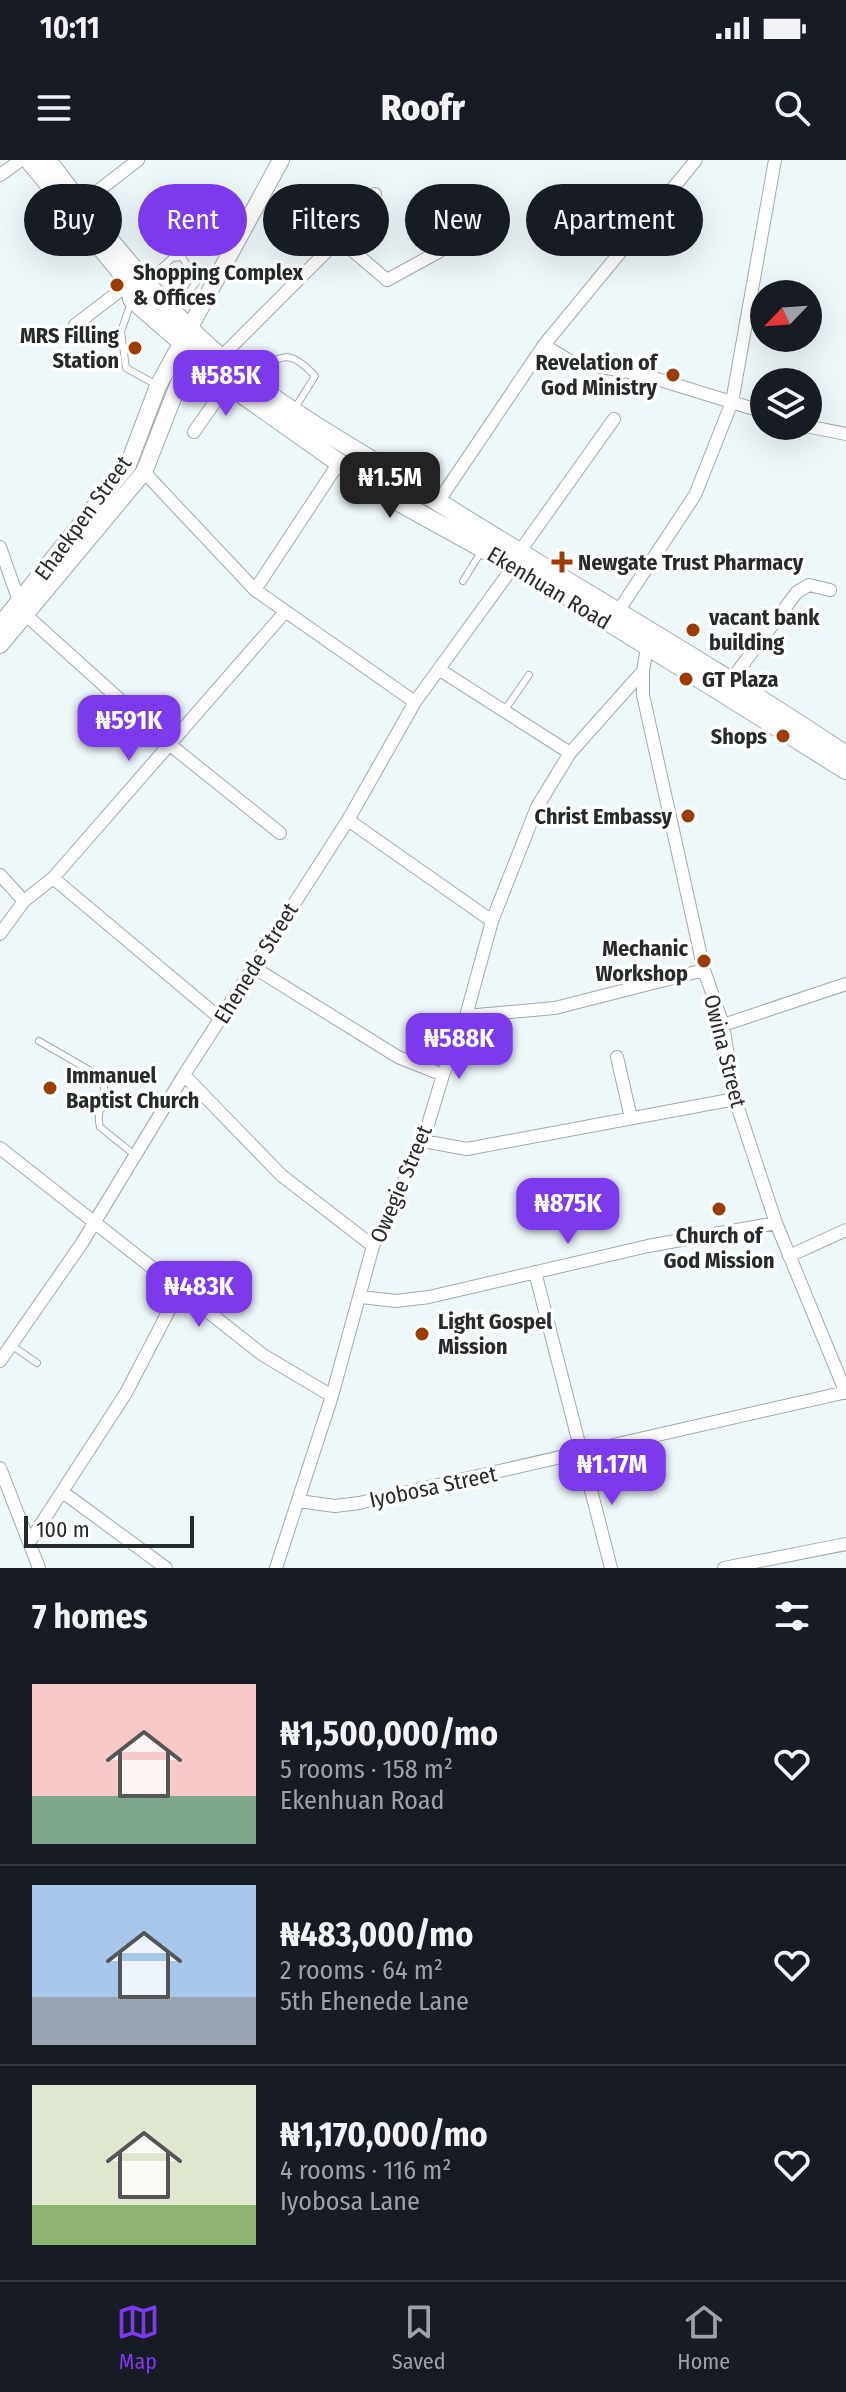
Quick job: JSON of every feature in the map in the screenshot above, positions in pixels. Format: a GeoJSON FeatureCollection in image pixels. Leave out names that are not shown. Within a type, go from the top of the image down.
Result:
{"type":"FeatureCollection","features":[{"type":"Feature","properties":{"kind":"main road","name":"Ekenhuan Road"},"geometry":{"type":"LineString","coordinates":[[29,160],[136,288],[191,335],[293,411],[438,502],[556,589],[846,770]]}},
{"type":"Feature","properties":{"kind":"main road","name":"Ekenhuan Road"},"geometry":{"type":"LineString","coordinates":[[47,160],[66,184]]}},
{"type":"Feature","properties":{"kind":"main road","name":"Ekenhuan Road"},"geometry":{"type":"LineString","coordinates":[[115,256],[136,288],[174,313],[228,383],[338,464],[483,549],[517,559],[619,610],[732,679],[846,755]]}},
{"type":"Feature","properties":{"kind":"street"},"geometry":{"type":"LineString","coordinates":[[0,175],[21,160]]}},
{"type":"Feature","properties":{"kind":"street"},"geometry":{"type":"LineString","coordinates":[[107,184],[138,160]]}},
{"type":"Feature","properties":{"kind":"street"},"geometry":{"type":"LineString","coordinates":[[191,335],[281,160]]}},
{"type":"Feature","properties":{"kind":"street"},"geometry":{"type":"LineString","coordinates":[[438,502],[544,345],[696,160]]}},
{"type":"Feature","properties":{"kind":"street"},"geometry":{"type":"LineString","coordinates":[[619,610],[695,495],[732,402],[775,160]]}},
{"type":"Feature","properties":{"kind":"street"},"geometry":{"type":"LineString","coordinates":[[221,357],[322,256]]}},
{"type":"Feature","properties":{"kind":"street"},"geometry":{"type":"LineString","coordinates":[[359,256],[387,280],[431,256]]}},
{"type":"Feature","properties":{"kind":"street"},"geometry":{"type":"LineString","coordinates":[[75,325],[136,288]]}},
{"type":"Feature","properties":{"kind":"street","name":"Ehaekpen Street"},"geometry":{"type":"LineString","coordinates":[[0,645],[128,465],[158,386],[191,335]]}},
{"type":"Feature","properties":{"kind":"street","name":"Ehaekpen Street"},"geometry":{"type":"LineString","coordinates":[[0,625],[24,610],[144,472],[191,335]]}},
{"type":"Feature","properties":{"kind":"street"},"geometry":{"type":"LineString","coordinates":[[544,345],[570,361],[644,375],[750,408]]}},
{"type":"Feature","properties":{"kind":"street"},"geometry":{"type":"LineString","coordinates":[[194,432],[228,383]]}},
{"type":"Feature","properties":{"kind":"street","name":"Ehenede Street"},"geometry":{"type":"LineString","coordinates":[[0,1361],[95,1221],[184,1075],[348,820],[415,702],[614,419]]}},
{"type":"Feature","properties":{"kind":"street"},"geometry":{"type":"LineString","coordinates":[[822,429],[846,434]]}},
{"type":"Feature","properties":{"kind":"street"},"geometry":{"type":"LineString","coordinates":[[255,590],[338,464]]}},
{"type":"Feature","properties":{"kind":"street"},"geometry":{"type":"LineString","coordinates":[[144,472],[255,590],[415,702]]}},
{"type":"Feature","properties":{"kind":"street"},"geometry":{"type":"LineString","coordinates":[[0,547],[24,610],[169,744],[280,833]]}},
{"type":"Feature","properties":{"kind":"street"},"geometry":{"type":"LineString","coordinates":[[732,679],[797,592],[809,585],[830,590]]}},
{"type":"Feature","properties":{"kind":"street"},"geometry":{"type":"LineString","coordinates":[[0,934],[24,901],[53,878],[285,612]]}},
{"type":"Feature","properties":{"kind":"street","name":"Owina Street"},"geometry":{"type":"LineString","coordinates":[[647,648],[643,695],[704,970],[723,1025],[735,1099],[776,1223],[846,1393]]}},
{"type":"Feature","properties":{"kind":"street"},"geometry":{"type":"LineString","coordinates":[[440,670],[570,753]]}},
{"type":"Feature","properties":{"kind":"street","name":"Owegie Street"},"geometry":{"type":"LineString","coordinates":[[276,1568],[332,1396],[373,1246],[423,1141],[443,1075],[466,1016],[492,921],[537,807],[570,753],[643,671]]}},
{"type":"Feature","properties":{"kind":"street"},"geometry":{"type":"LineString","coordinates":[[348,820],[492,921]]}},
{"type":"Feature","properties":{"kind":"street"},"geometry":{"type":"LineString","coordinates":[[0,875],[24,901]]}},
{"type":"Feature","properties":{"kind":"street"},"geometry":{"type":"LineString","coordinates":[[53,878],[221,1019]]}},
{"type":"Feature","properties":{"kind":"street"},"geometry":{"type":"LineString","coordinates":[[253,967],[398,1057],[443,1075]]}},
{"type":"Feature","properties":{"kind":"street"},"geometry":{"type":"LineString","coordinates":[[466,1016],[555,1008],[704,970]]}},
{"type":"Feature","properties":{"kind":"street"},"geometry":{"type":"LineString","coordinates":[[723,1025],[845,988]]}},
{"type":"Feature","properties":{"kind":"street"},"geometry":{"type":"LineString","coordinates":[[617,1057],[631,1118]]}},
{"type":"Feature","properties":{"kind":"street"},"geometry":{"type":"LineString","coordinates":[[184,1075],[281,1175],[373,1246]]}},
{"type":"Feature","properties":{"kind":"street"},"geometry":{"type":"LineString","coordinates":[[423,1141],[467,1149],[735,1099]]}},
{"type":"Feature","properties":{"kind":"street"},"geometry":{"type":"LineString","coordinates":[[0,1148],[263,1355],[332,1396]]}},
{"type":"Feature","properties":{"kind":"street"},"geometry":{"type":"LineString","coordinates":[[361,1297],[396,1301],[429,1297],[776,1223]]}},
{"type":"Feature","properties":{"kind":"street"},"geometry":{"type":"LineString","coordinates":[[789,1256],[846,1230]]}},
{"type":"Feature","properties":{"kind":"street"},"geometry":{"type":"LineString","coordinates":[[535,1272],[579,1456],[611,1568]]}},
{"type":"Feature","properties":{"kind":"street"},"geometry":{"type":"LineString","coordinates":[[30,1541],[64,1493],[126,1393],[179,1291]]}},
{"type":"Feature","properties":{"kind":"street","name":"Iyobosa Street"},"geometry":{"type":"LineString","coordinates":[[299,1501],[335,1506],[359,1503],[579,1456],[846,1393]]}},
{"type":"Feature","properties":{"kind":"street"},"geometry":{"type":"LineString","coordinates":[[0,1468],[39,1568]]}},
{"type":"Feature","properties":{"kind":"street"},"geometry":{"type":"LineString","coordinates":[[64,1493],[166,1568]]}},
{"type":"Feature","properties":{"kind":"street"},"geometry":{"type":"LineString","coordinates":[[724,1568],[846,1544]]}},
{"type":"Feature","properties":{"kind":"lane"},"geometry":{"type":"LineString","coordinates":[[158,386],[126,368],[121,332],[136,288],[172,258],[182,257],[197,281],[174,313]]}},
{"type":"Feature","properties":{"kind":"lane"},"geometry":{"type":"LineString","coordinates":[[249,378],[282,355],[289,356],[313,373],[315,376],[293,411]]}},
{"type":"Feature","properties":{"kind":"lane"},"geometry":{"type":"LineString","coordinates":[[463,581],[483,549]]}},
{"type":"Feature","properties":{"kind":"lane"},"geometry":{"type":"LineString","coordinates":[[504,711],[529,675]]}},
{"type":"Feature","properties":{"kind":"lane"},"geometry":{"type":"LineString","coordinates":[[39,1041],[103,1078],[106,1088],[98,1120],[100,1127],[136,1156]]}},
{"type":"Feature","properties":{"kind":"lane"},"geometry":{"type":"LineString","coordinates":[[11,1345],[37,1363]]}},
{"type":"Feature","properties":{"kind":"place","name":"Shopping Complex & Offices"},"geometry":{"type":"Point","coordinates":[117,285]}},
{"type":"Feature","properties":{"kind":"place","name":"MRS Filling Station"},"geometry":{"type":"Point","coordinates":[135,348]}},
{"type":"Feature","properties":{"kind":"place","name":"Revelation of God Ministry"},"geometry":{"type":"Point","coordinates":[673,375]}},
{"type":"Feature","properties":{"kind":"place","name":"Newgate Trust Pharmacy"},"geometry":{"type":"Point","coordinates":[562,562]}},
{"type":"Feature","properties":{"kind":"place","name":"vacant bank building"},"geometry":{"type":"Point","coordinates":[693,630]}},
{"type":"Feature","properties":{"kind":"place","name":"GT Plaza"},"geometry":{"type":"Point","coordinates":[686,679]}},
{"type":"Feature","properties":{"kind":"place","name":"Shops"},"geometry":{"type":"Point","coordinates":[783,736]}},
{"type":"Feature","properties":{"kind":"place","name":"Christ Embassy"},"geometry":{"type":"Point","coordinates":[688,816]}},
{"type":"Feature","properties":{"kind":"place","name":"Mechanic Workshop"},"geometry":{"type":"Point","coordinates":[704,961]}},
{"type":"Feature","properties":{"kind":"place","name":"Immanuel Baptist Church"},"geometry":{"type":"Point","coordinates":[50,1088]}},
{"type":"Feature","properties":{"kind":"place","name":"Church of God Mission"},"geometry":{"type":"Point","coordinates":[719,1209]}},
{"type":"Feature","properties":{"kind":"place","name":"Light Gospel Mission"},"geometry":{"type":"Point","coordinates":[422,1334]}}]}
